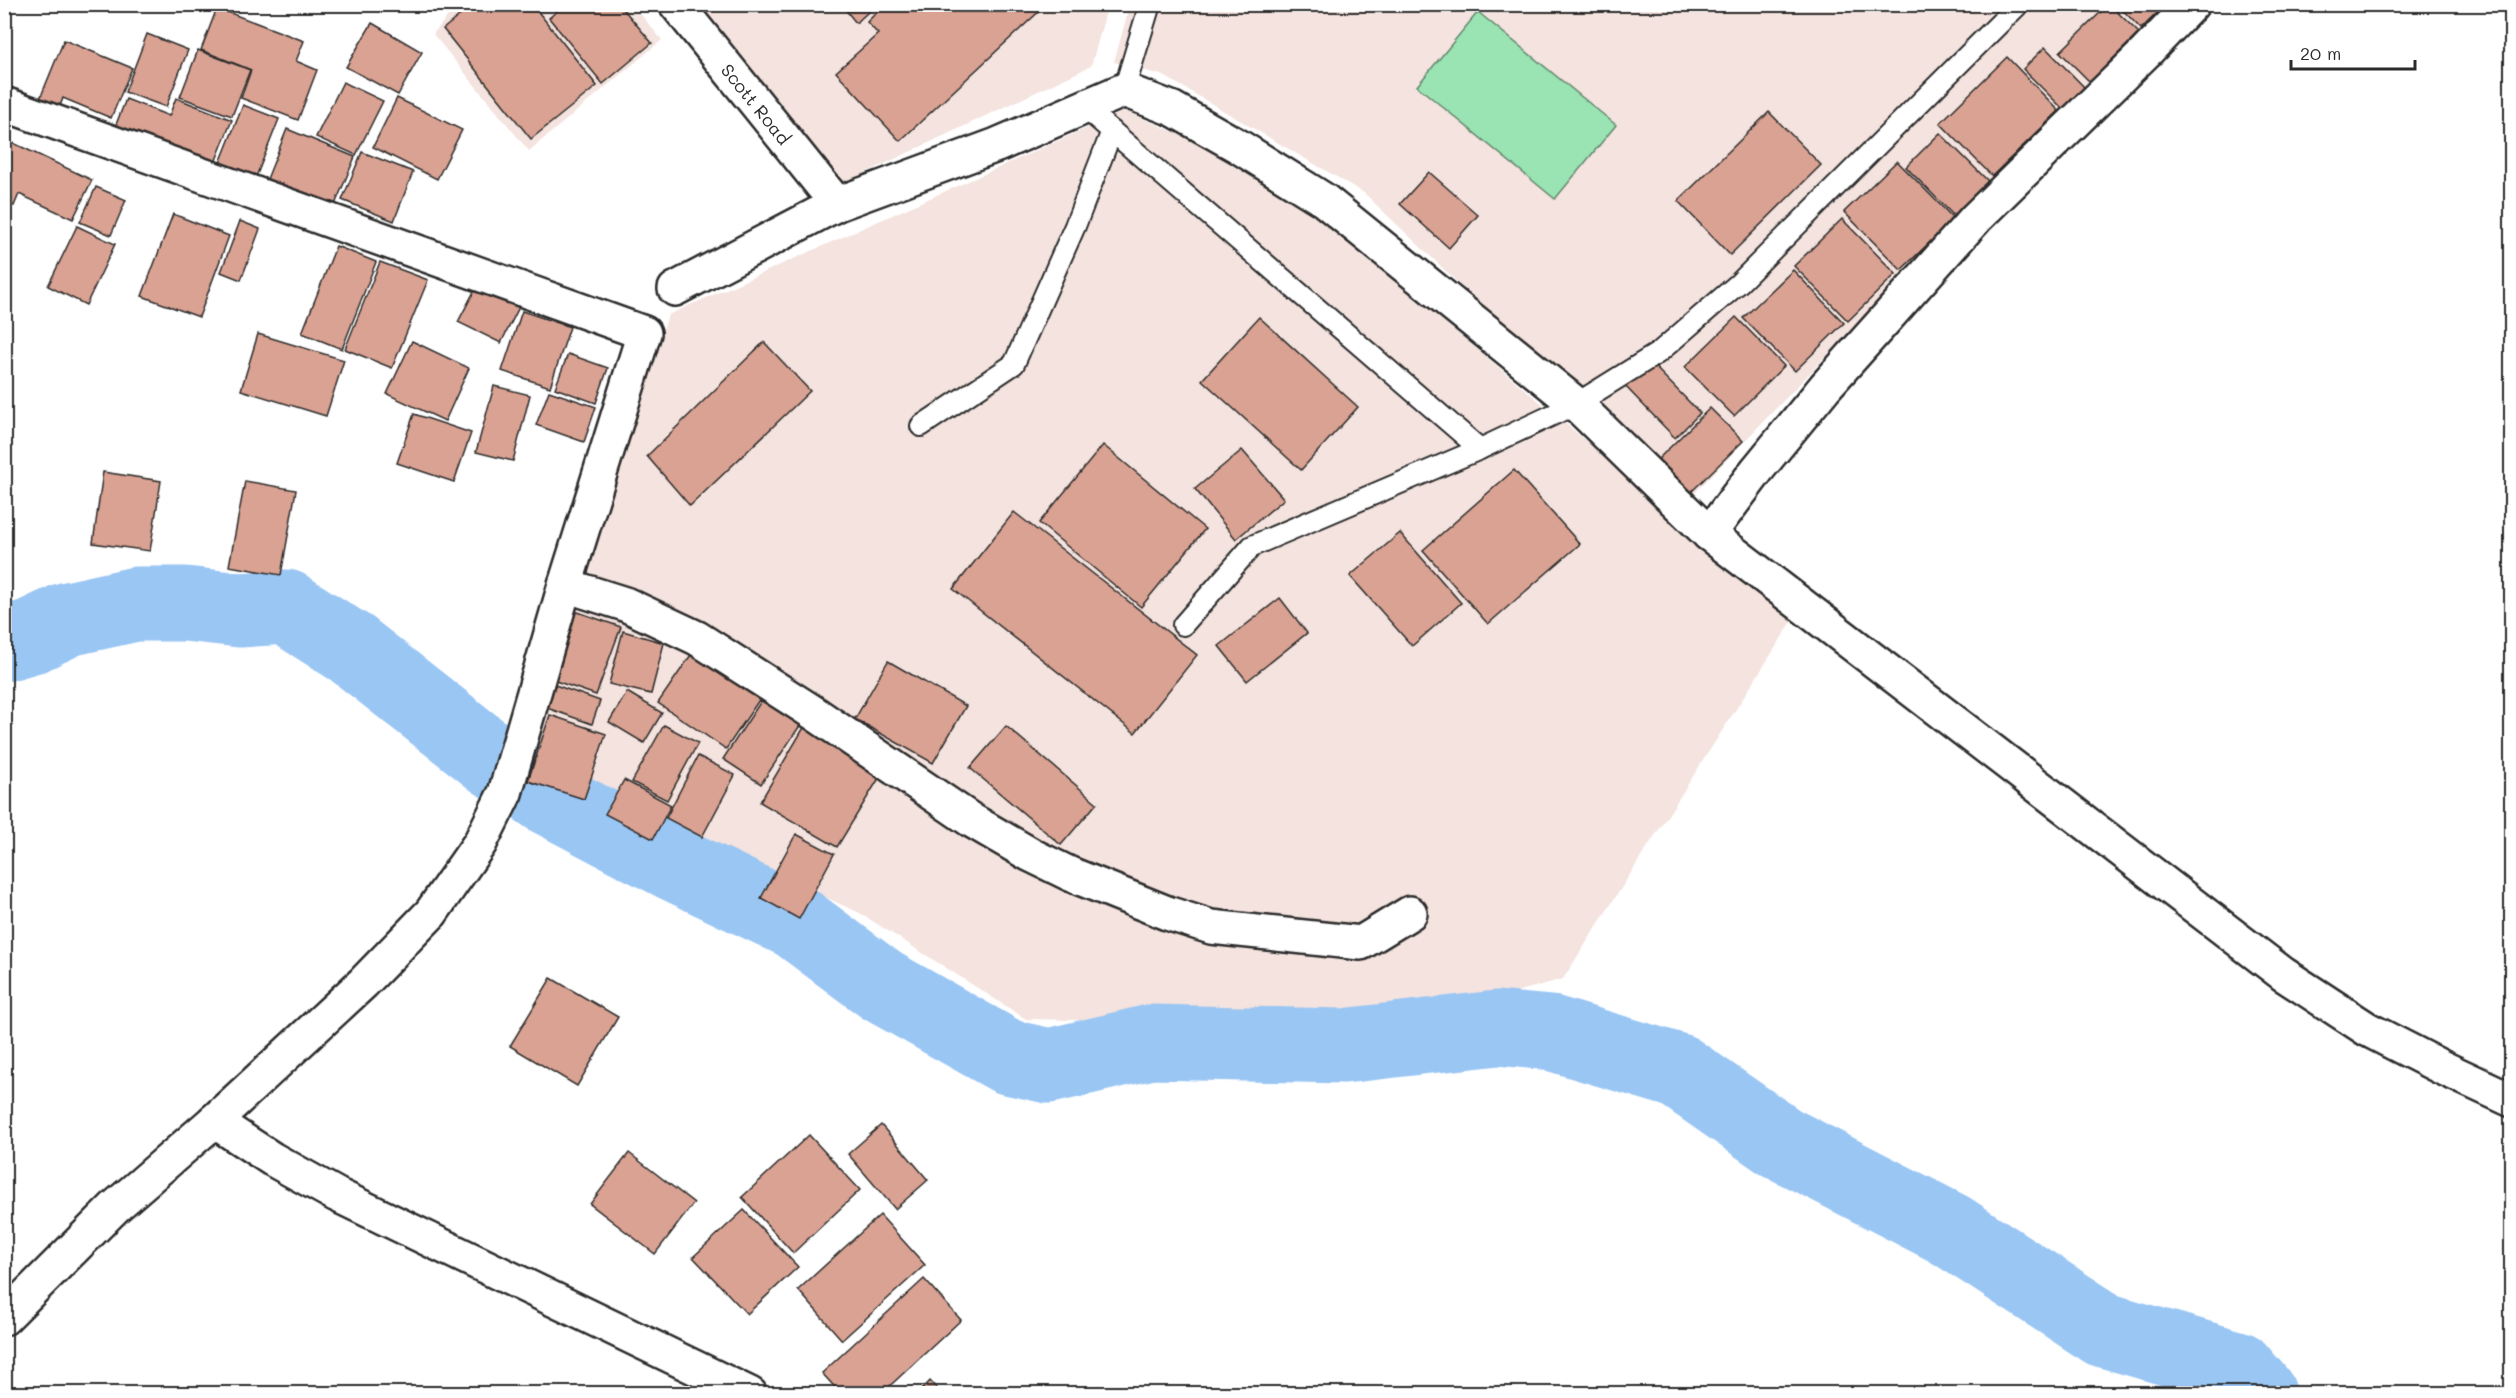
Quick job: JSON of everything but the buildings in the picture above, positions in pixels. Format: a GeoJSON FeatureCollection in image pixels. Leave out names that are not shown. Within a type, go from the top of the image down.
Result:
{"type":"FeatureCollection","features":[{"type":"Feature","properties":{"kind":"street","name":"Scott Road"},"geometry":{"type":"LineString","coordinates":[[676,4],[837,204]]}},
{"type":"Feature","properties":{"kind":"street"},"geometry":{"type":"LineString","coordinates":[[1709,534],[1757,470],[1825,387],[1976,218],[2192,4]]}},
{"type":"Feature","properties":{"kind":"street"},"geometry":{"type":"LineString","coordinates":[[675,289],[837,204],[997,145],[1124,90],[1173,109],[1238,146],[1324,200],[1576,404],[1709,534],[2283,974],[2367,1029],[2511,1100]]}},
{"type":"Feature","properties":{"kind":"street"},"geometry":{"type":"LineString","coordinates":[[4,104],[644,333],[565,585],[508,781],[480,843],[430,913],[363,983],[214,1121],[115,1207],[4,1318]]}},
{"type":"Feature","properties":{"kind":"street"},"geometry":{"type":"LineString","coordinates":[[565,585],[625,604],[697,638],[814,713],[971,820],[1031,855],[1070,874],[1167,913],[1211,927],[1361,943],[1410,913]]}},
{"type":"Feature","properties":{"kind":"street"},"geometry":{"type":"LineString","coordinates":[[214,1121],[272,1159],[337,1195],[750,1394]]}},
{"type":"Feature","properties":{"kind":"lane"},"geometry":{"type":"LineString","coordinates":[[1124,90],[1150,4]]}},
{"type":"Feature","properties":{"kind":"lane"},"geometry":{"type":"LineString","coordinates":[[1183,625],[1252,546],[1480,449],[1576,404],[1658,353],[1739,284],[2019,4]]}},
{"type":"Feature","properties":{"kind":"lane"},"geometry":{"type":"LineString","coordinates":[[1084,107],[1480,449]]}},
{"type":"Feature","properties":{"kind":"lane"},"geometry":{"type":"LineString","coordinates":[[921,426],[1014,364],[1075,226],[1112,131]]}},
{"type":"Feature","properties":{"kind":"shaded area"},"geometry":{"type":"Polygon","coordinates":[[[632,4],[662,40],[529,151],[433,34],[457,5],[632,4]]]}},
{"type":"Feature","properties":{"kind":"shaded area"},"geometry":{"type":"Polygon","coordinates":[[[699,5],[1108,5],[1091,66],[844,183],[699,5]]]}},
{"type":"Feature","properties":{"kind":"shaded area"},"geometry":{"type":"Polygon","coordinates":[[[1130,5],[2163,5],[1687,501],[1364,193],[1164,76],[1114,62],[1130,5]]]}},
{"type":"Feature","properties":{"kind":"shaded area"},"geometry":{"type":"Polygon","coordinates":[[[1125,111],[1207,146],[1294,195],[1795,617],[1563,979],[1392,1026],[1026,1019],[860,913],[527,763],[668,315],[1125,111]]]}},
{"type":"Feature","properties":{"kind":"green space"},"geometry":{"type":"Polygon","coordinates":[[[1478,12],[1616,125],[1555,199],[1417,86],[1478,12]]]}},
{"type":"Feature","properties":{"kind":"waterway"},"geometry":{"type":"LineString","coordinates":[[4,644],[32,636],[68,619],[136,604],[185,604],[240,610],[286,607],[352,649],[493,760],[549,798],[675,864],[796,922],[882,986],[1008,1057],[1049,1066],[1151,1042],[1343,1046],[1497,1028],[1551,1033],[1678,1071],[1780,1142],[1949,1229],[2104,1330],[2237,1368],[2259,1394]]}}]}
